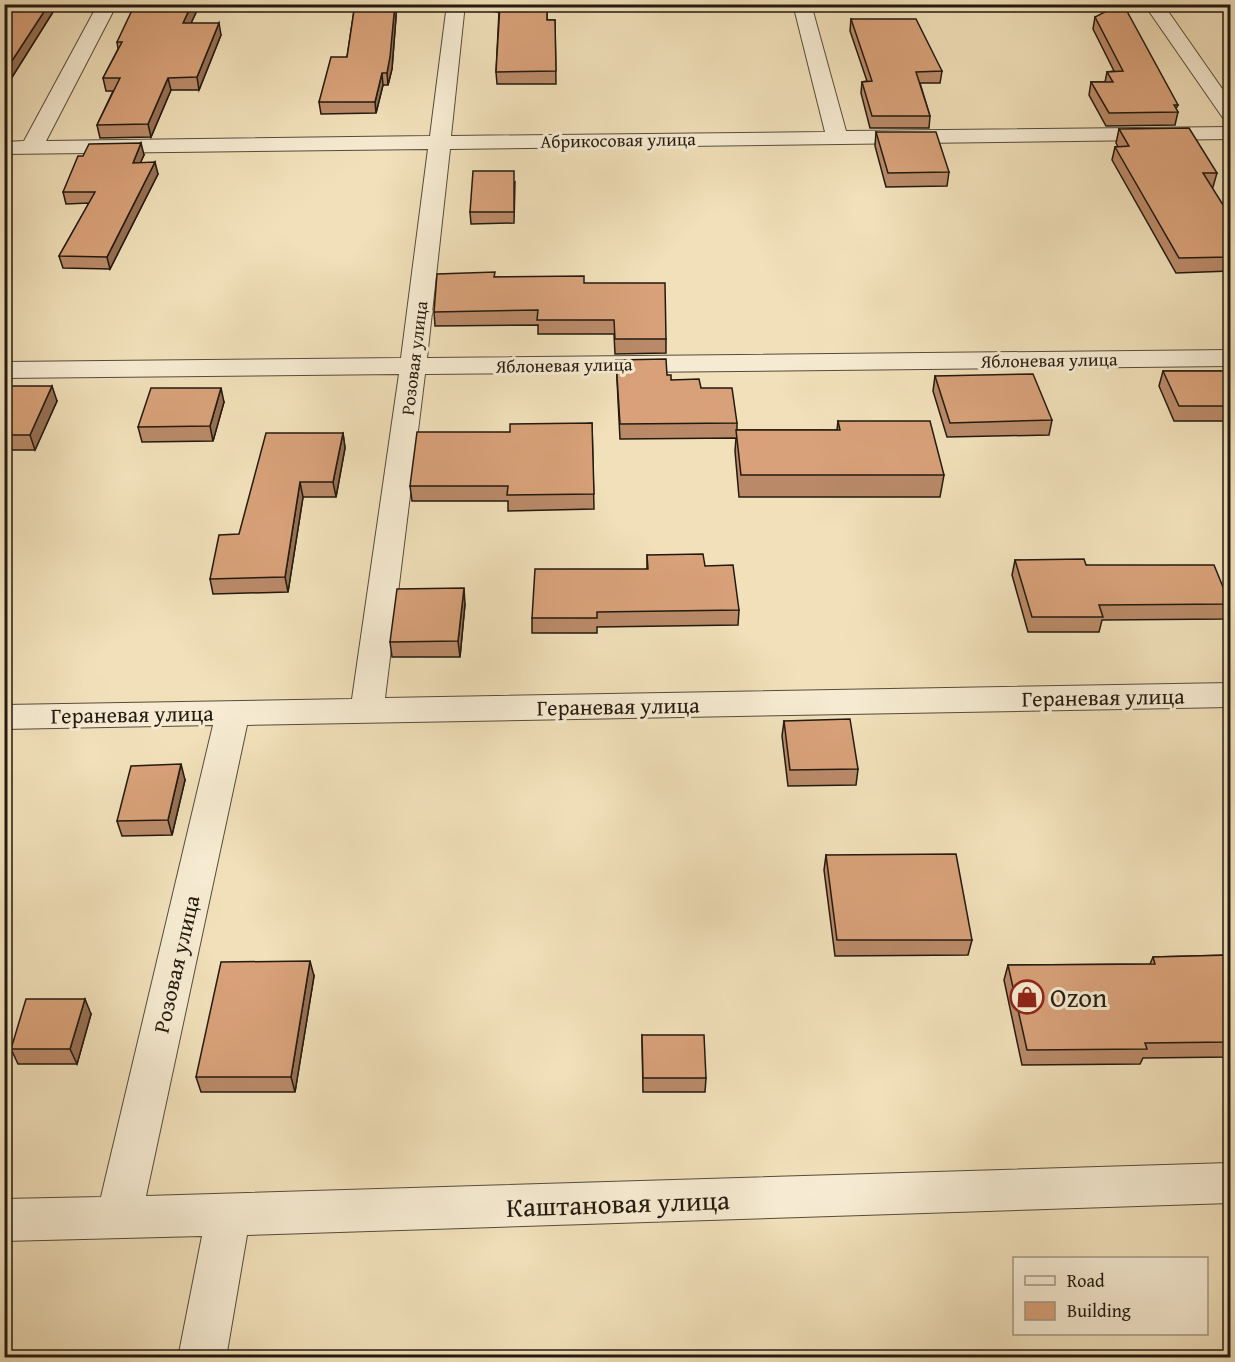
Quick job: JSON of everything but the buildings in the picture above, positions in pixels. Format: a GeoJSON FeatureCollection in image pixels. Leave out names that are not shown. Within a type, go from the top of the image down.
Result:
{"type":"FeatureCollection","features":[{"type":"Feature","properties":{"kind":"street"},"geometry":{"type":"LineString","coordinates":[[32,147],[108,4]]}},
{"type":"Feature","properties":{"kind":"street","name":"Розовая улица"},"geometry":{"type":"LineString","coordinates":[[367,711],[414,366],[438,142],[456,4]]}},
{"type":"Feature","properties":{"kind":"street"},"geometry":{"type":"LineString","coordinates":[[802,4],[837,138]]}},
{"type":"Feature","properties":{"kind":"street"},"geometry":{"type":"LineString","coordinates":[[1154,4],[1230,114]]}},
{"type":"Feature","properties":{"kind":"street","name":"Абрикосовая улица"},"geometry":{"type":"LineString","coordinates":[[4,148],[1230,133]]}},
{"type":"Feature","properties":{"kind":"street","name":"Яблоневая улица"},"geometry":{"type":"LineString","coordinates":[[4,370],[1230,358]]}},
{"type":"Feature","properties":{"kind":"street","name":"Гераневая улица"},"geometry":{"type":"LineString","coordinates":[[4,717],[1230,695]]}},
{"type":"Feature","properties":{"kind":"street","name":"Розовая улица"},"geometry":{"type":"LineString","coordinates":[[119,1216],[233,713]]}},
{"type":"Feature","properties":{"kind":"street","name":"Каштановая улица"},"geometry":{"type":"LineString","coordinates":[[4,1220],[1230,1183]]}},
{"type":"Feature","properties":{"kind":"street"},"geometry":{"type":"LineString","coordinates":[[202,1358],[228,1215]]}},
{"type":"Feature","properties":{"kind":"place","name":"Ozon"},"geometry":{"type":"Point","coordinates":[1027,997]}}]}
